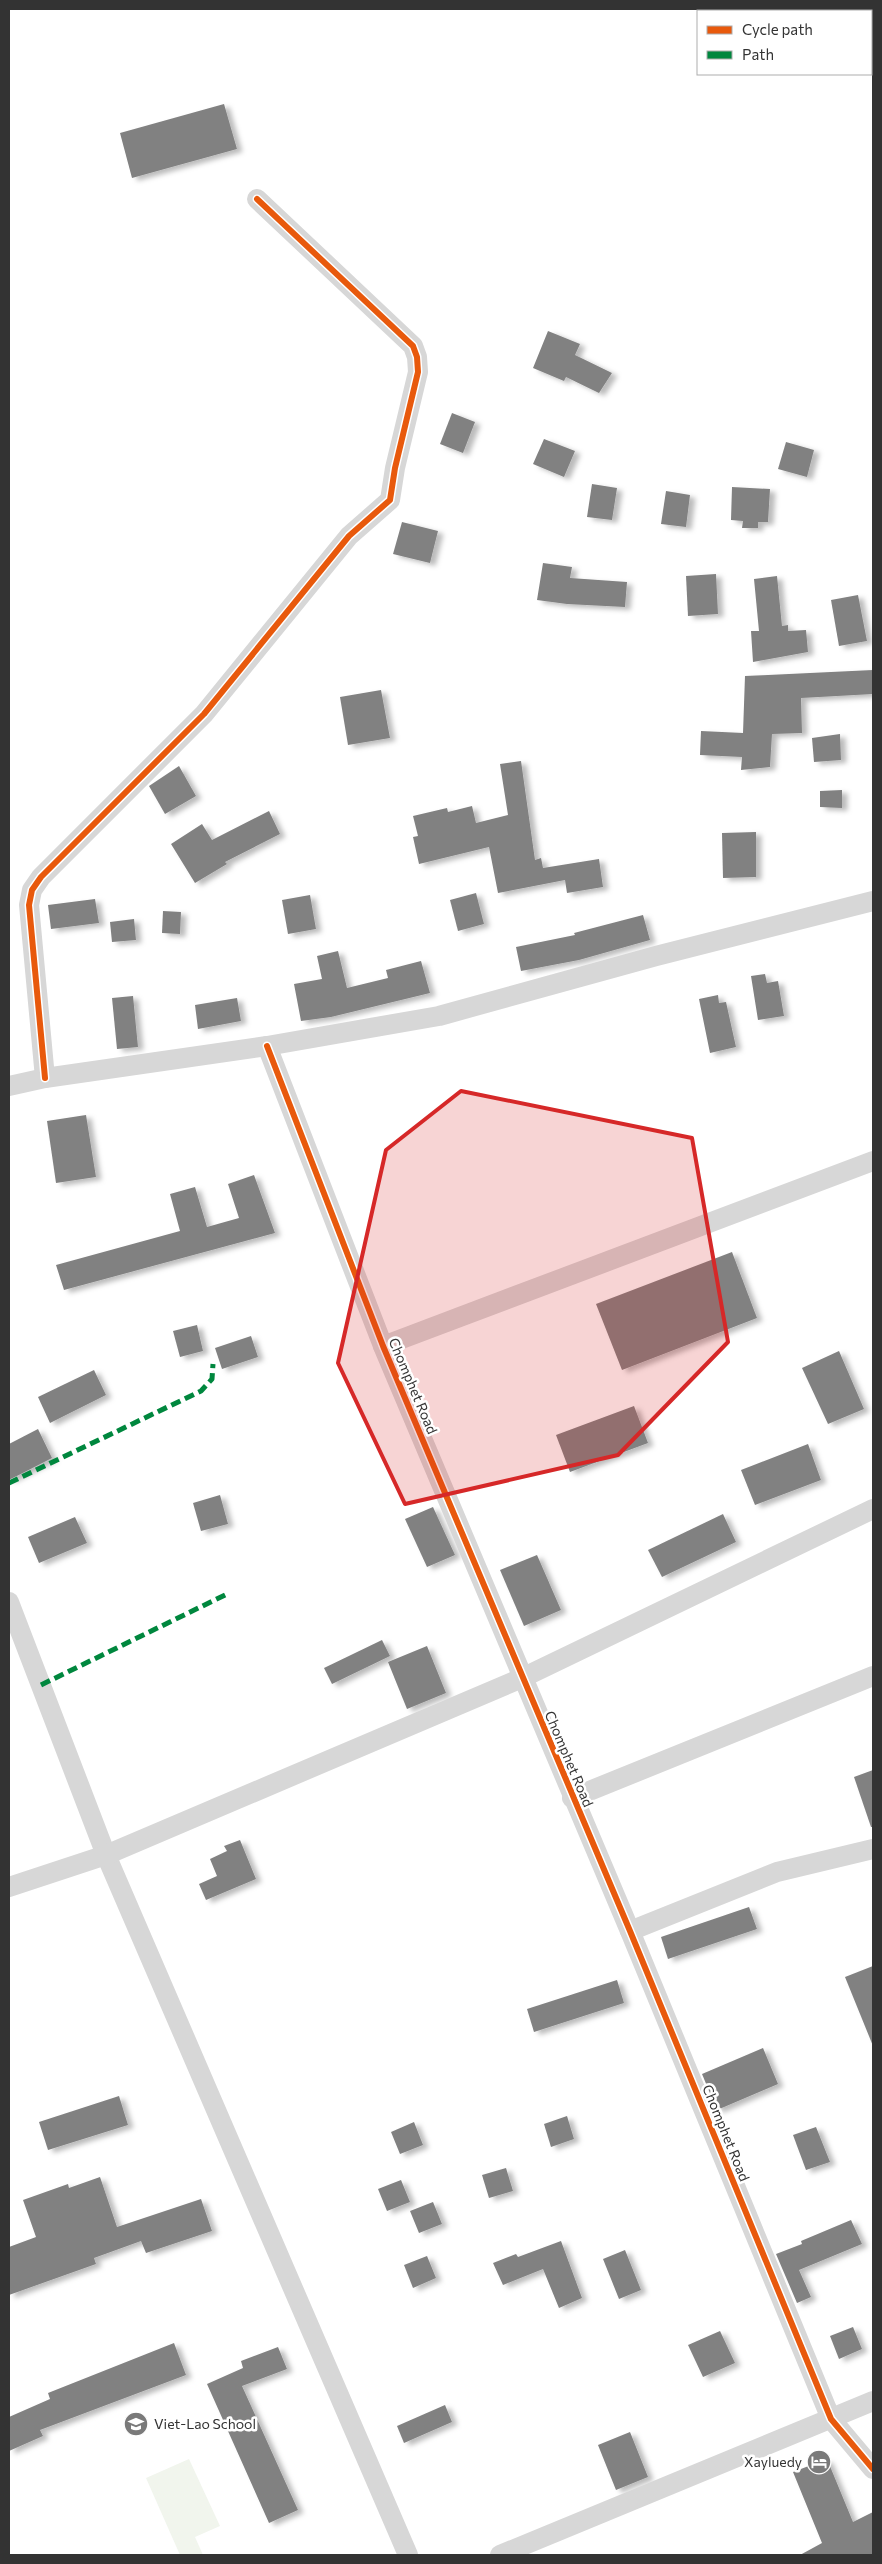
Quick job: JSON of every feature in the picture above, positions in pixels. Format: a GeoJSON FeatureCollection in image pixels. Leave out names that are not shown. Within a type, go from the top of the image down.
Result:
{"type":"FeatureCollection","features":[{"type":"Feature","properties":{"kind":"street"},"geometry":{"type":"LineString","coordinates":[[45,1078],[29,905],[32,890],[41,878],[204,714],[349,536],[390,500],[396,459],[418,372],[417,357],[413,346],[257,199]]}},
{"type":"Feature","properties":{"kind":"street"},"geometry":{"type":"LineString","coordinates":[[9,1086],[45,1078],[266,1046],[439,1016],[656,956],[873,901]]}},
{"type":"Feature","properties":{"kind":"street","name":"Chomphet Road"},"geometry":{"type":"LineString","coordinates":[[266,1046],[383,1346],[572,1798],[630,1931],[831,2419],[873,2469]]}},
{"type":"Feature","properties":{"kind":"street"},"geometry":{"type":"LineString","coordinates":[[383,1346],[873,1161]]}},
{"type":"Feature","properties":{"kind":"street"},"geometry":{"type":"LineString","coordinates":[[9,1887],[106,1855],[522,1678],[873,1509]]}},
{"type":"Feature","properties":{"kind":"street"},"geometry":{"type":"LineString","coordinates":[[9,1602],[106,1855],[408,2555]]}},
{"type":"Feature","properties":{"kind":"street"},"geometry":{"type":"LineString","coordinates":[[572,1798],[873,1676]]}},
{"type":"Feature","properties":{"kind":"street"},"geometry":{"type":"LineString","coordinates":[[630,1931],[777,1872],[873,1848]]}},
{"type":"Feature","properties":{"kind":"street"},"geometry":{"type":"LineString","coordinates":[[500,2555],[873,2402]]}},
{"type":"Feature","properties":{"kind":"highlighted area"},"geometry":{"type":"Polygon","coordinates":[[[461,1091],[692,1138],[728,1342],[618,1455],[405,1504],[338,1363],[386,1150],[461,1091]]]}},
{"type":"Feature","properties":{"kind":"shaded area"},"geometry":{"type":"Polygon","coordinates":[[[189,2459],[220,2526],[195,2537],[203,2555],[180,2555],[146,2478],[189,2459]]]}},
{"type":"Feature","properties":{"kind":"building"},"geometry":{"type":"Polygon","coordinates":[[[224,104],[237,149],[132,178],[120,133],[224,104]]]}},
{"type":"Feature","properties":{"kind":"building"},"geometry":{"type":"Polygon","coordinates":[[[548,331],[580,344],[575,355],[612,373],[599,393],[566,377],[564,381],[533,368],[548,331]]]}},
{"type":"Feature","properties":{"kind":"building"},"geometry":{"type":"Polygon","coordinates":[[[452,413],[475,422],[463,453],[440,444],[452,413]]]}},
{"type":"Feature","properties":{"kind":"building"},"geometry":{"type":"Polygon","coordinates":[[[544,439],[575,451],[564,477],[533,464],[544,439]]]}},
{"type":"Feature","properties":{"kind":"building"},"geometry":{"type":"Polygon","coordinates":[[[786,442],[814,450],[807,477],[778,469],[786,442]]]}},
{"type":"Feature","properties":{"kind":"building"},"geometry":{"type":"Polygon","coordinates":[[[592,484],[617,488],[612,520],[587,517],[592,484]]]}},
{"type":"Feature","properties":{"kind":"building"},"geometry":{"type":"Polygon","coordinates":[[[732,487],[770,489],[768,522],[758,522],[758,528],[742,528],[743,521],[731,520],[732,487]]]}},
{"type":"Feature","properties":{"kind":"building"},"geometry":{"type":"Polygon","coordinates":[[[666,491],[690,495],[686,527],[661,524],[666,491]]]}},
{"type":"Feature","properties":{"kind":"building"},"geometry":{"type":"Polygon","coordinates":[[[402,522],[438,531],[430,563],[393,554],[402,522]]]}},
{"type":"Feature","properties":{"kind":"building"},"geometry":{"type":"Polygon","coordinates":[[[543,563],[572,567],[570,578],[627,582],[625,607],[567,604],[537,600],[543,563]]]}},
{"type":"Feature","properties":{"kind":"building"},"geometry":{"type":"Polygon","coordinates":[[[716,574],[718,614],[688,616],[686,576],[716,574]]]}},
{"type":"Feature","properties":{"kind":"building"},"geometry":{"type":"Polygon","coordinates":[[[777,576],[782,626],[788,625],[788,631],[806,630],[808,652],[753,662],[751,631],[759,631],[754,579],[777,576]]]}},
{"type":"Feature","properties":{"kind":"building"},"geometry":{"type":"Polygon","coordinates":[[[858,595],[867,641],[839,646],[831,600],[858,595]]]}},
{"type":"Feature","properties":{"kind":"building"},"geometry":{"type":"Polygon","coordinates":[[[873,670],[873,694],[801,698],[802,733],[772,734],[770,767],[741,770],[742,757],[700,755],[701,731],[743,733],[745,676],[873,670]]]}},
{"type":"Feature","properties":{"kind":"building"},"geometry":{"type":"Polygon","coordinates":[[[381,690],[390,738],[348,745],[340,697],[381,690]]]}},
{"type":"Feature","properties":{"kind":"building"},"geometry":{"type":"Polygon","coordinates":[[[840,734],[841,760],[814,762],[812,738],[840,734]]]}},
{"type":"Feature","properties":{"kind":"building"},"geometry":{"type":"Polygon","coordinates":[[[521,761],[535,860],[541,858],[543,868],[599,859],[603,887],[567,893],[565,880],[498,893],[489,847],[419,864],[413,837],[418,836],[413,816],[447,808],[448,812],[472,806],[476,823],[508,815],[500,764],[521,761]]]}},
{"type":"Feature","properties":{"kind":"building"},"geometry":{"type":"Polygon","coordinates":[[[179,766],[196,796],[165,814],[149,786],[179,766]]]}},
{"type":"Feature","properties":{"kind":"building"},"geometry":{"type":"Polygon","coordinates":[[[842,790],[842,808],[820,807],[820,791],[842,790]]]}},
{"type":"Feature","properties":{"kind":"building"},"geometry":{"type":"Polygon","coordinates":[[[269,811],[280,834],[225,862],[227,864],[195,883],[171,844],[202,824],[212,840],[269,811]]]}},
{"type":"Feature","properties":{"kind":"building"},"geometry":{"type":"Polygon","coordinates":[[[756,832],[756,877],[723,878],[722,833],[756,832]]]}},
{"type":"Feature","properties":{"kind":"building"},"geometry":{"type":"Polygon","coordinates":[[[476,893],[484,924],[458,931],[450,900],[476,893]]]}},
{"type":"Feature","properties":{"kind":"building"},"geometry":{"type":"Polygon","coordinates":[[[310,895],[316,929],[288,934],[282,900],[310,895]]]}},
{"type":"Feature","properties":{"kind":"building"},"geometry":{"type":"Polygon","coordinates":[[[95,899],[99,923],[51,929],[48,905],[95,899]]]}},
{"type":"Feature","properties":{"kind":"building"},"geometry":{"type":"Polygon","coordinates":[[[163,911],[181,912],[180,934],[162,933],[163,911]]]}},
{"type":"Feature","properties":{"kind":"building"},"geometry":{"type":"Polygon","coordinates":[[[643,915],[650,940],[579,960],[521,971],[516,947],[575,935],[574,933],[643,915]]]}},
{"type":"Feature","properties":{"kind":"building"},"geometry":{"type":"Polygon","coordinates":[[[134,919],[136,940],[112,942],[110,922],[134,919]]]}},
{"type":"Feature","properties":{"kind":"building"},"geometry":{"type":"Polygon","coordinates":[[[338,951],[347,988],[388,978],[386,970],[421,961],[430,993],[331,1017],[301,1021],[294,984],[322,979],[317,956],[338,951]]]}},
{"type":"Feature","properties":{"kind":"building"},"geometry":{"type":"Polygon","coordinates":[[[765,974],[767,983],[778,981],[784,1016],[758,1020],[751,976],[765,974]]]}},
{"type":"Feature","properties":{"kind":"building"},"geometry":{"type":"Polygon","coordinates":[[[718,995],[719,1003],[726,1002],[736,1047],[710,1053],[699,999],[718,995]]]}},
{"type":"Feature","properties":{"kind":"building"},"geometry":{"type":"Polygon","coordinates":[[[133,996],[138,1047],[117,1049],[112,998],[133,996]]]}},
{"type":"Feature","properties":{"kind":"building"},"geometry":{"type":"Polygon","coordinates":[[[237,998],[241,1021],[198,1029],[195,1005],[237,998]]]}},
{"type":"Feature","properties":{"kind":"building"},"geometry":{"type":"Polygon","coordinates":[[[86,1115],[96,1177],[56,1183],[47,1121],[86,1115]]]}},
{"type":"Feature","properties":{"kind":"building"},"geometry":{"type":"Polygon","coordinates":[[[254,1175],[275,1233],[64,1290],[56,1265],[180,1231],[170,1194],[195,1187],[207,1227],[239,1218],[228,1184],[254,1175]]]}},
{"type":"Feature","properties":{"kind":"building"},"geometry":{"type":"Polygon","coordinates":[[[732,1252],[757,1318],[622,1370],[596,1304],[732,1252]]]}},
{"type":"Feature","properties":{"kind":"building"},"geometry":{"type":"Polygon","coordinates":[[[197,1325],[203,1351],[180,1357],[173,1331],[197,1325]]]}},
{"type":"Feature","properties":{"kind":"building"},"geometry":{"type":"Polygon","coordinates":[[[251,1336],[258,1357],[222,1369],[215,1348],[251,1336]]]}},
{"type":"Feature","properties":{"kind":"building"},"geometry":{"type":"Polygon","coordinates":[[[839,1351],[864,1409],[828,1424],[802,1368],[839,1351]]]}},
{"type":"Feature","properties":{"kind":"building"},"geometry":{"type":"Polygon","coordinates":[[[94,1370],[106,1395],[50,1423],[38,1397],[94,1370]]]}},
{"type":"Feature","properties":{"kind":"building"},"geometry":{"type":"Polygon","coordinates":[[[634,1406],[648,1443],[570,1472],[556,1435],[634,1406]]]}},
{"type":"Feature","properties":{"kind":"building"},"geometry":{"type":"Polygon","coordinates":[[[38,1429],[52,1458],[9,1480],[9,1444],[38,1429]]]}},
{"type":"Feature","properties":{"kind":"building"},"geometry":{"type":"Polygon","coordinates":[[[808,1444],[821,1480],[755,1505],[741,1470],[808,1444]]]}},
{"type":"Feature","properties":{"kind":"building"},"geometry":{"type":"Polygon","coordinates":[[[220,1495],[228,1524],[201,1531],[193,1503],[220,1495]]]}},
{"type":"Feature","properties":{"kind":"building"},"geometry":{"type":"Polygon","coordinates":[[[433,1507],[455,1555],[427,1567],[405,1519],[433,1507]]]}},
{"type":"Feature","properties":{"kind":"building"},"geometry":{"type":"Polygon","coordinates":[[[723,1514],[736,1542],[662,1577],[648,1550],[723,1514]]]}},
{"type":"Feature","properties":{"kind":"building"},"geometry":{"type":"Polygon","coordinates":[[[75,1517],[87,1543],[39,1563],[28,1537],[75,1517]]]}},
{"type":"Feature","properties":{"kind":"building"},"geometry":{"type":"Polygon","coordinates":[[[537,1555],[561,1610],[524,1626],[500,1570],[537,1555]]]}},
{"type":"Feature","properties":{"kind":"building"},"geometry":{"type":"Polygon","coordinates":[[[382,1640],[390,1656],[332,1684],[324,1668],[382,1640]]]}},
{"type":"Feature","properties":{"kind":"building"},"geometry":{"type":"Polygon","coordinates":[[[427,1646],[446,1693],[407,1709],[388,1662],[427,1646]]]}},
{"type":"Feature","properties":{"kind":"building"},"geometry":{"type":"Polygon","coordinates":[[[873,1770],[873,1827],[871,1827],[854,1777],[873,1770]]]}},
{"type":"Feature","properties":{"kind":"building"},"geometry":{"type":"Polygon","coordinates":[[[240,1840],[256,1879],[206,1900],[199,1884],[217,1876],[210,1859],[227,1851],[224,1846],[240,1840]]]}},
{"type":"Feature","properties":{"kind":"building"},"geometry":{"type":"Polygon","coordinates":[[[749,1907],[757,1929],[668,1959],[661,1937],[749,1907]]]}},
{"type":"Feature","properties":{"kind":"building"},"geometry":{"type":"Polygon","coordinates":[[[873,1966],[873,2046],[845,1977],[873,1966]]]}},
{"type":"Feature","properties":{"kind":"building"},"geometry":{"type":"Polygon","coordinates":[[[617,1980],[624,2003],[534,2032],[527,2009],[617,1980]]]}},
{"type":"Feature","properties":{"kind":"building"},"geometry":{"type":"Polygon","coordinates":[[[763,2048],[778,2084],[717,2110],[702,2074],[763,2048]]]}},
{"type":"Feature","properties":{"kind":"building"},"geometry":{"type":"Polygon","coordinates":[[[119,2096],[128,2125],[48,2150],[39,2122],[119,2096]]]}},
{"type":"Feature","properties":{"kind":"building"},"geometry":{"type":"Polygon","coordinates":[[[567,2116],[574,2139],[551,2147],[544,2124],[567,2116]]]}},
{"type":"Feature","properties":{"kind":"building"},"geometry":{"type":"Polygon","coordinates":[[[414,2122],[423,2145],[400,2154],[391,2132],[414,2122]]]}},
{"type":"Feature","properties":{"kind":"building"},"geometry":{"type":"Polygon","coordinates":[[[816,2127],[830,2162],[806,2170],[793,2135],[816,2127]]]}},
{"type":"Feature","properties":{"kind":"building"},"geometry":{"type":"Polygon","coordinates":[[[506,2168],[513,2191],[489,2198],[482,2175],[506,2168]]]}},
{"type":"Feature","properties":{"kind":"building"},"geometry":{"type":"Polygon","coordinates":[[[100,2177],[117,2227],[201,2199],[212,2231],[146,2253],[141,2241],[94,2258],[96,2264],[9,2295],[9,2247],[36,2237],[23,2200],[68,2184],[69,2188],[100,2177]]]}},
{"type":"Feature","properties":{"kind":"building"},"geometry":{"type":"Polygon","coordinates":[[[401,2180],[410,2202],[387,2211],[378,2189],[401,2180]]]}},
{"type":"Feature","properties":{"kind":"building"},"geometry":{"type":"Polygon","coordinates":[[[433,2202],[442,2224],[419,2233],[410,2211],[433,2202]]]}},
{"type":"Feature","properties":{"kind":"building"},"geometry":{"type":"Polygon","coordinates":[[[851,2220],[862,2244],[799,2270],[811,2297],[797,2303],[776,2254],[802,2244],[801,2241],[851,2220]]]}},
{"type":"Feature","properties":{"kind":"building"},"geometry":{"type":"Polygon","coordinates":[[[561,2241],[582,2298],[559,2308],[543,2269],[503,2285],[493,2263],[516,2254],[518,2257],[561,2241]]]}},
{"type":"Feature","properties":{"kind":"building"},"geometry":{"type":"Polygon","coordinates":[[[625,2250],[641,2290],[619,2299],[603,2259],[625,2250]]]}},
{"type":"Feature","properties":{"kind":"building"},"geometry":{"type":"Polygon","coordinates":[[[427,2256],[436,2278],[413,2288],[404,2265],[427,2256]]]}},
{"type":"Feature","properties":{"kind":"building"},"geometry":{"type":"Polygon","coordinates":[[[853,2327],[862,2349],[839,2359],[830,2336],[853,2327]]]}},
{"type":"Feature","properties":{"kind":"building"},"geometry":{"type":"Polygon","coordinates":[[[720,2331],[735,2363],[703,2377],[688,2345],[720,2331]]]}},
{"type":"Feature","properties":{"kind":"building"},"geometry":{"type":"Polygon","coordinates":[[[174,2343],[186,2375],[40,2430],[43,2436],[9,2451],[9,2417],[50,2399],[48,2393],[174,2343]]]}},
{"type":"Feature","properties":{"kind":"building"},"geometry":{"type":"Polygon","coordinates":[[[278,2347],[287,2369],[242,2386],[298,2510],[269,2523],[207,2384],[243,2368],[241,2361],[278,2347]]]}},
{"type":"Feature","properties":{"kind":"building"},"geometry":{"type":"Polygon","coordinates":[[[445,2405],[452,2422],[404,2443],[397,2426],[445,2405]]]}},
{"type":"Feature","properties":{"kind":"building"},"geometry":{"type":"Polygon","coordinates":[[[630,2432],[648,2477],[616,2490],[598,2445],[630,2432]]]}},
{"type":"Feature","properties":{"kind":"building"},"geometry":{"type":"Polygon","coordinates":[[[827,2459],[853,2522],[873,2512],[873,2555],[800,2555],[822,2543],[793,2472],[827,2459]]]}},
{"type":"Feature","properties":{"kind":"marked path"},"geometry":{"type":"LineString","coordinates":[[9,1483],[201,1391],[212,1379],[213,1364]]}},
{"type":"Feature","properties":{"kind":"marked path"},"geometry":{"type":"LineString","coordinates":[[41,1685],[227,1594]]}},
{"type":"Feature","properties":{"kind":"cycle path"},"geometry":{"type":"LineString","coordinates":[[45,1078],[29,905],[32,890],[41,877],[204,714],[349,536],[390,500],[395,468],[418,372],[417,357],[413,346],[257,199]]}},
{"type":"Feature","properties":{"kind":"cycle path"},"geometry":{"type":"LineString","coordinates":[[267,1046],[383,1346],[630,1931],[831,2419],[873,2469]]}},
{"type":"Feature","properties":{"kind":"place","name":"Viet-Lao School"},"geometry":{"type":"Point","coordinates":[136,2424]}},
{"type":"Feature","properties":{"kind":"place","name":"Xayluedy"},"geometry":{"type":"Point","coordinates":[819,2462]}}]}
